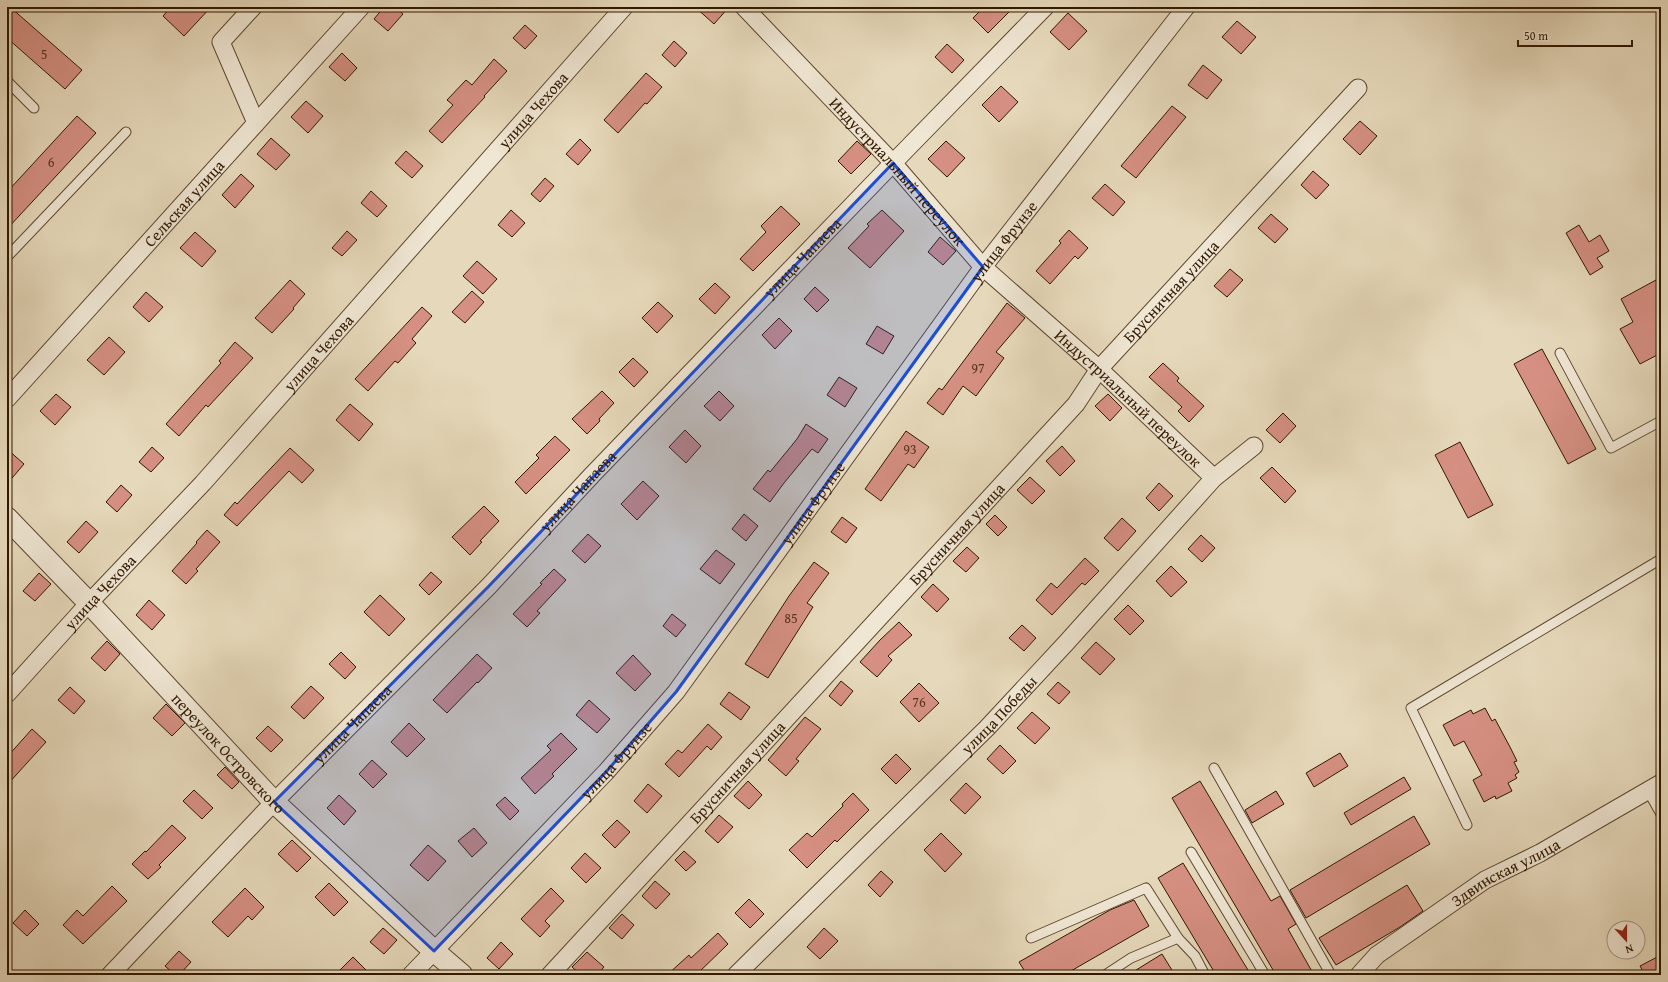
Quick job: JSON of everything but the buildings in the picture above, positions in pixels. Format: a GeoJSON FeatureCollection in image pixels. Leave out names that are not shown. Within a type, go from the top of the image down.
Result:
{"type":"FeatureCollection","features":[{"type":"Feature","properties":{"kind":"street"},"geometry":{"type":"LineString","coordinates":[[253,7],[221,42],[256,123]]}},
{"type":"Feature","properties":{"kind":"street","name":"Сельская улица"},"geometry":{"type":"LineString","coordinates":[[7,399],[361,7]]}},
{"type":"Feature","properties":{"kind":"street","name":"улица Чехова"},"geometry":{"type":"LineString","coordinates":[[7,694],[89,603],[209,477],[624,7]]}},
{"type":"Feature","properties":{"kind":"street","name":"Индустриальный переулок"},"geometry":{"type":"LineString","coordinates":[[744,7],[893,163],[983,267],[1100,369],[1214,478]]}},
{"type":"Feature","properties":{"kind":"street","name":"улица Чапаева"},"geometry":{"type":"LineString","coordinates":[[110,975],[274,802],[489,586],[592,475],[1045,7]]}},
{"type":"Feature","properties":{"kind":"street","name":"улица Фрунзе"},"geometry":{"type":"LineString","coordinates":[[411,975],[606,772],[676,692],[983,267],[1186,7]]}},
{"type":"Feature","properties":{"kind":"street","name":"Брусничная улица"},"geometry":{"type":"LineString","coordinates":[[550,975],[1076,404],[1100,369],[1358,88]]}},
{"type":"Feature","properties":{"kind":"street","name":"улица Победы"},"geometry":{"type":"LineString","coordinates":[[736,975],[987,728],[1214,478],[1254,446]]}},
{"type":"Feature","properties":{"kind":"street","name":"переулок Островского"},"geometry":{"type":"LineString","coordinates":[[7,518],[89,603],[274,802],[434,951],[462,975]]}},
{"type":"Feature","properties":{"kind":"street","name":"Здвинская улица"},"geometry":{"type":"LineString","coordinates":[[1359,975],[1377,955],[1485,880],[1540,853],[1654,787]]}},
{"type":"Feature","properties":{"kind":"lane"},"geometry":{"type":"LineString","coordinates":[[7,82],[34,108]]}},
{"type":"Feature","properties":{"kind":"lane"},"geometry":{"type":"LineString","coordinates":[[7,257],[126,132]]}},
{"type":"Feature","properties":{"kind":"lane"},"geometry":{"type":"LineString","coordinates":[[1560,353],[1611,448],[1661,421]]}},
{"type":"Feature","properties":{"kind":"lane"},"geometry":{"type":"LineString","coordinates":[[1467,825],[1411,708],[1661,559]]}},
{"type":"Feature","properties":{"kind":"lane"},"geometry":{"type":"LineString","coordinates":[[1214,768],[1331,975]]}},
{"type":"Feature","properties":{"kind":"lane"},"geometry":{"type":"LineString","coordinates":[[1654,787],[1661,814]]}},
{"type":"Feature","properties":{"kind":"lane"},"geometry":{"type":"LineString","coordinates":[[1191,852],[1265,975]]}},
{"type":"Feature","properties":{"kind":"lane"},"geometry":{"type":"LineString","coordinates":[[1031,938],[1146,888],[1178,938],[1195,956],[1204,975]]}},
{"type":"Feature","properties":{"kind":"lane"},"geometry":{"type":"LineString","coordinates":[[1105,975],[1131,958],[1178,938]]}},
{"type":"Feature","properties":{"kind":"highlighted area"},"geometry":{"type":"Polygon","coordinates":[[[893,163],[983,267],[676,692],[606,772],[434,951],[274,802],[489,586],[893,163]]]}}]}
